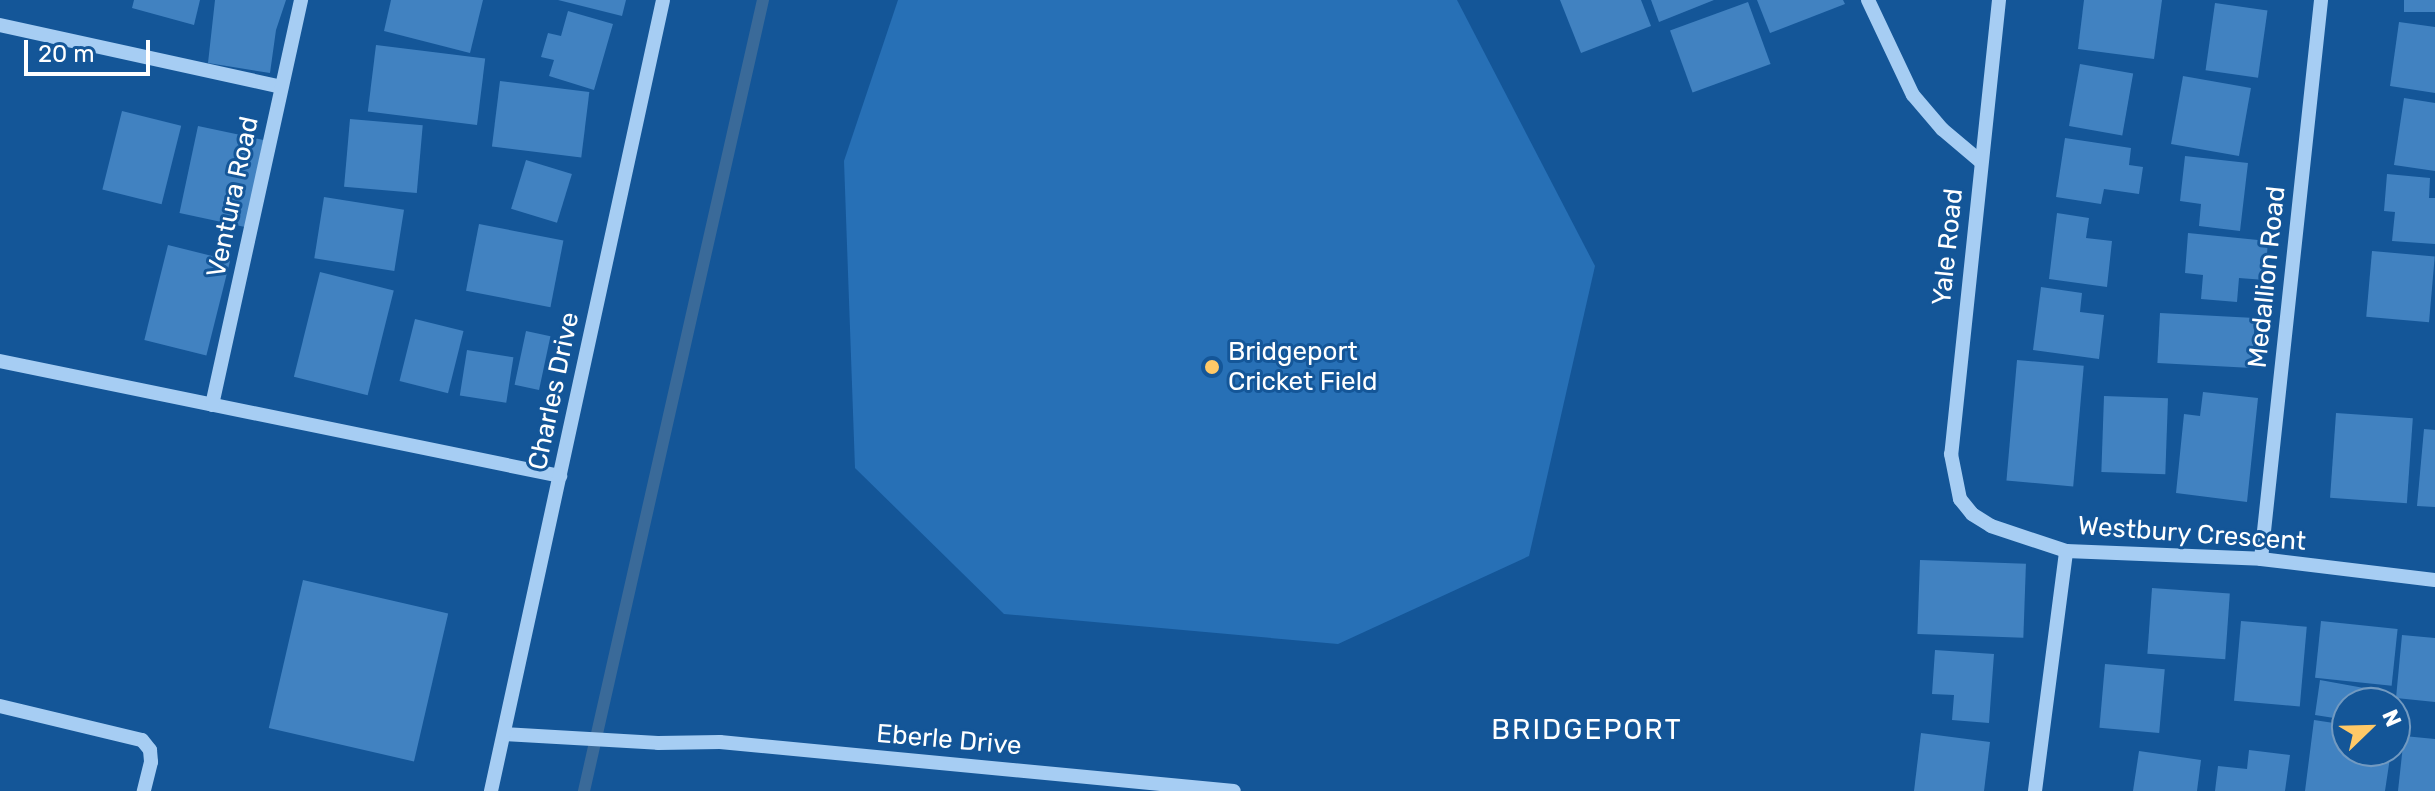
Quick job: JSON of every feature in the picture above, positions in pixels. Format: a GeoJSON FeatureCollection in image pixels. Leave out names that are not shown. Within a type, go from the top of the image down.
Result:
{"type":"FeatureCollection","features":[{"type":"Feature","properties":{"kind":"street","name":"Ventura Road"},"geometry":{"type":"LineString","coordinates":[[212,405],[301,0]]}},
{"type":"Feature","properties":{"kind":"street","name":"Charles Drive"},"geometry":{"type":"LineString","coordinates":[[491,791],[663,0]]}},
{"type":"Feature","properties":{"kind":"street"},"geometry":{"type":"LineString","coordinates":[[1868,0],[1913,95],[1942,129],[1981,162]]}},
{"type":"Feature","properties":{"kind":"street","name":"Yale Road"},"geometry":{"type":"LineString","coordinates":[[1960,499],[1951,454],[1999,0]]}},
{"type":"Feature","properties":{"kind":"street","name":"Medallion Road"},"geometry":{"type":"LineString","coordinates":[[2261,559],[2321,0]]}},
{"type":"Feature","properties":{"kind":"street"},"geometry":{"type":"LineString","coordinates":[[0,25],[281,87]]}},
{"type":"Feature","properties":{"kind":"street"},"geometry":{"type":"LineString","coordinates":[[0,361],[560,476]]}},
{"type":"Feature","properties":{"kind":"street","name":"Westbury Crescent"},"geometry":{"type":"LineString","coordinates":[[1960,499],[1972,514],[1991,526],[2066,551],[2261,559],[2435,580]]}},
{"type":"Feature","properties":{"kind":"street"},"geometry":{"type":"LineString","coordinates":[[2035,791],[2066,551]]}},
{"type":"Feature","properties":{"kind":"street"},"geometry":{"type":"LineString","coordinates":[[0,706],[142,740],[150,750],[151,762],[144,791]]}},
{"type":"Feature","properties":{"kind":"street","name":"Eberle Drive"},"geometry":{"type":"LineString","coordinates":[[504,734],[658,743],[720,742],[1234,791]]}},
{"type":"Feature","properties":{"kind":"shaded area","name":"Bridgeport Cricket Field"},"geometry":{"type":"Polygon","coordinates":[[[898,0],[1457,0],[1595,266],[1529,556],[1338,644],[1004,614],[855,468],[844,161],[898,0]]]}},
{"type":"Feature","properties":{"kind":"building"},"geometry":{"type":"Polygon","coordinates":[[[134,0],[200,0],[194,25],[132,8],[134,0]]]}},
{"type":"Feature","properties":{"kind":"building"},"geometry":{"type":"Polygon","coordinates":[[[215,0],[286,0],[276,30],[270,73],[208,63],[215,0]]]}},
{"type":"Feature","properties":{"kind":"building"},"geometry":{"type":"Polygon","coordinates":[[[391,0],[483,0],[470,53],[384,31],[391,0]]]}},
{"type":"Feature","properties":{"kind":"building"},"geometry":{"type":"Polygon","coordinates":[[[558,0],[626,0],[622,16],[558,0]]]}},
{"type":"Feature","properties":{"kind":"building"},"geometry":{"type":"Polygon","coordinates":[[[1560,0],[1641,0],[1651,26],[1581,53],[1560,0]]]}},
{"type":"Feature","properties":{"kind":"building"},"geometry":{"type":"Polygon","coordinates":[[[1651,0],[1714,0],[1659,22],[1651,0]]]}},
{"type":"Feature","properties":{"kind":"building"},"geometry":{"type":"Polygon","coordinates":[[[1757,0],[1843,0],[1845,4],[1770,33],[1757,0]]]}},
{"type":"Feature","properties":{"kind":"building"},"geometry":{"type":"Polygon","coordinates":[[[2084,0],[2162,0],[2154,59],[2078,49],[2084,0]]]}},
{"type":"Feature","properties":{"kind":"building"},"geometry":{"type":"Polygon","coordinates":[[[2404,0],[2435,0],[2435,12],[2404,12],[2404,0]]]}},
{"type":"Feature","properties":{"kind":"building"},"geometry":{"type":"Polygon","coordinates":[[[1748,2],[1771,64],[1693,92],[1670,30],[1748,2]]]}},
{"type":"Feature","properties":{"kind":"building"},"geometry":{"type":"Polygon","coordinates":[[[2215,3],[2267,10],[2258,78],[2206,70],[2215,3]]]}},
{"type":"Feature","properties":{"kind":"building"},"geometry":{"type":"Polygon","coordinates":[[[568,11],[613,24],[594,90],[549,76],[554,60],[541,57],[548,33],[561,36],[568,11]]]}},
{"type":"Feature","properties":{"kind":"building"},"geometry":{"type":"Polygon","coordinates":[[[2399,22],[2435,27],[2435,93],[2390,86],[2399,22]]]}},
{"type":"Feature","properties":{"kind":"building"},"geometry":{"type":"Polygon","coordinates":[[[376,45],[485,58],[477,125],[368,112],[376,45]]]}},
{"type":"Feature","properties":{"kind":"building"},"geometry":{"type":"Polygon","coordinates":[[[2080,64],[2133,73],[2122,135],[2069,126],[2080,64]]]}},
{"type":"Feature","properties":{"kind":"building"},"geometry":{"type":"Polygon","coordinates":[[[2183,76],[2251,88],[2239,156],[2171,144],[2183,76]]]}},
{"type":"Feature","properties":{"kind":"building"},"geometry":{"type":"Polygon","coordinates":[[[500,81],[589,92],[581,157],[492,147],[500,81]]]}},
{"type":"Feature","properties":{"kind":"building"},"geometry":{"type":"Polygon","coordinates":[[[2404,98],[2435,103],[2435,171],[2394,165],[2404,98]]]}},
{"type":"Feature","properties":{"kind":"building"},"geometry":{"type":"Polygon","coordinates":[[[122,111],[181,126],[162,204],[102,190],[122,111]]]}},
{"type":"Feature","properties":{"kind":"building"},"geometry":{"type":"Polygon","coordinates":[[[350,119],[423,125],[417,193],[344,187],[350,119]]]}},
{"type":"Feature","properties":{"kind":"building"},"geometry":{"type":"Polygon","coordinates":[[[198,126],[264,140],[245,227],[179,213],[198,126]]]}},
{"type":"Feature","properties":{"kind":"building"},"geometry":{"type":"Polygon","coordinates":[[[2065,138],[2131,148],[2129,165],[2143,167],[2139,194],[2104,189],[2101,204],[2056,197],[2065,138]]]}},
{"type":"Feature","properties":{"kind":"building"},"geometry":{"type":"Polygon","coordinates":[[[2185,156],[2248,163],[2240,231],[2199,226],[2201,204],[2180,201],[2185,156]]]}},
{"type":"Feature","properties":{"kind":"building"},"geometry":{"type":"Polygon","coordinates":[[[526,160],[572,174],[557,223],[511,209],[526,160]]]}},
{"type":"Feature","properties":{"kind":"building"},"geometry":{"type":"Polygon","coordinates":[[[2387,174],[2430,178],[2429,198],[2435,198],[2435,244],[2392,241],[2395,212],[2384,211],[2387,174]]]}},
{"type":"Feature","properties":{"kind":"building"},"geometry":{"type":"Polygon","coordinates":[[[324,197],[404,210],[394,271],[314,258],[324,197]]]}},
{"type":"Feature","properties":{"kind":"building"},"geometry":{"type":"Polygon","coordinates":[[[2057,213],[2089,218],[2086,238],[2112,241],[2107,287],[2049,279],[2057,213]]]}},
{"type":"Feature","properties":{"kind":"building"},"geometry":{"type":"Polygon","coordinates":[[[479,224],[563,240],[550,307],[466,291],[479,224]]]}},
{"type":"Feature","properties":{"kind":"building"},"geometry":{"type":"Polygon","coordinates":[[[2188,233],[2268,241],[2265,280],[2239,278],[2237,302],[2201,299],[2203,275],[2185,273],[2188,233]]]}},
{"type":"Feature","properties":{"kind":"building"},"geometry":{"type":"Polygon","coordinates":[[[168,245],[230,260],[206,356],[144,340],[168,245]]]}},
{"type":"Feature","properties":{"kind":"building"},"geometry":{"type":"Polygon","coordinates":[[[2372,251],[2435,256],[2429,322],[2366,317],[2372,251]]]}},
{"type":"Feature","properties":{"kind":"building"},"geometry":{"type":"Polygon","coordinates":[[[320,272],[394,290],[368,395],[294,377],[320,272]]]}},
{"type":"Feature","properties":{"kind":"building"},"geometry":{"type":"Polygon","coordinates":[[[2041,287],[2082,293],[2080,312],[2104,315],[2099,359],[2033,350],[2041,287]]]}},
{"type":"Feature","properties":{"kind":"building"},"geometry":{"type":"Polygon","coordinates":[[[2160,313],[2255,318],[2252,368],[2157,363],[2160,313]]]}},
{"type":"Feature","properties":{"kind":"building"},"geometry":{"type":"Polygon","coordinates":[[[415,319],[464,331],[448,393],[400,381],[415,319]]]}},
{"type":"Feature","properties":{"kind":"building"},"geometry":{"type":"Polygon","coordinates":[[[526,331],[550,336],[539,390],[515,385],[526,331]]]}},
{"type":"Feature","properties":{"kind":"building"},"geometry":{"type":"Polygon","coordinates":[[[467,350],[513,357],[506,403],[460,395],[467,350]]]}},
{"type":"Feature","properties":{"kind":"building"},"geometry":{"type":"Polygon","coordinates":[[[2017,360],[2084,366],[2073,486],[2006,481],[2017,360]]]}},
{"type":"Feature","properties":{"kind":"building"},"geometry":{"type":"Polygon","coordinates":[[[2203,392],[2258,398],[2247,502],[2176,493],[2184,414],[2200,416],[2203,392]]]}},
{"type":"Feature","properties":{"kind":"building"},"geometry":{"type":"Polygon","coordinates":[[[2104,396],[2168,398],[2165,474],[2101,472],[2104,396]]]}},
{"type":"Feature","properties":{"kind":"building"},"geometry":{"type":"Polygon","coordinates":[[[2336,413],[2413,418],[2407,503],[2330,498],[2336,413]]]}},
{"type":"Feature","properties":{"kind":"building"},"geometry":{"type":"Polygon","coordinates":[[[2424,429],[2435,430],[2435,507],[2417,506],[2424,429]]]}},
{"type":"Feature","properties":{"kind":"building"},"geometry":{"type":"Polygon","coordinates":[[[1920,560],[2026,564],[2023,638],[1917,634],[1920,560]]]}},
{"type":"Feature","properties":{"kind":"building"},"geometry":{"type":"Polygon","coordinates":[[[303,580],[448,614],[414,762],[269,728],[303,580]]]}},
{"type":"Feature","properties":{"kind":"building"},"geometry":{"type":"Polygon","coordinates":[[[2152,588],[2230,593],[2225,659],[2147,654],[2152,588]]]}},
{"type":"Feature","properties":{"kind":"building"},"geometry":{"type":"Polygon","coordinates":[[[2241,621],[2307,627],[2300,706],[2234,701],[2241,621]]]}},
{"type":"Feature","properties":{"kind":"building"},"geometry":{"type":"Polygon","coordinates":[[[2321,621],[2398,629],[2392,686],[2315,678],[2321,621]]]}},
{"type":"Feature","properties":{"kind":"building"},"geometry":{"type":"Polygon","coordinates":[[[2402,635],[2435,638],[2435,702],[2411,700],[2411,687],[2397,687],[2402,635]]]}},
{"type":"Feature","properties":{"kind":"building"},"geometry":{"type":"Polygon","coordinates":[[[1935,650],[1994,654],[1989,723],[1952,720],[1954,695],[1932,694],[1935,650]]]}},
{"type":"Feature","properties":{"kind":"building"},"geometry":{"type":"Polygon","coordinates":[[[2105,664],[2165,669],[2159,733],[2099,728],[2105,664]]]}},
{"type":"Feature","properties":{"kind":"building"},"geometry":{"type":"Polygon","coordinates":[[[2320,680],[2358,687],[2331,687],[2331,718],[2315,715],[2320,680]]]}},
{"type":"Feature","properties":{"kind":"building"},"geometry":{"type":"Polygon","coordinates":[[[2314,720],[2331,723],[2331,767],[2389,767],[2385,791],[2305,791],[2314,720]]]}},
{"type":"Feature","properties":{"kind":"building"},"geometry":{"type":"Polygon","coordinates":[[[1921,733],[1990,742],[1984,791],[1914,791],[1921,733]]]}},
{"type":"Feature","properties":{"kind":"building"},"geometry":{"type":"Polygon","coordinates":[[[2411,737],[2435,739],[2435,791],[2398,791],[2401,767],[2411,767],[2411,737]]]}},
{"type":"Feature","properties":{"kind":"building"},"geometry":{"type":"Polygon","coordinates":[[[2249,750],[2290,755],[2285,791],[2215,791],[2218,766],[2247,769],[2249,750]]]}},
{"type":"Feature","properties":{"kind":"building"},"geometry":{"type":"Polygon","coordinates":[[[2139,751],[2201,760],[2197,791],[2133,791],[2139,751]]]}},
{"type":"Feature","properties":{"kind":"waterway"},"geometry":{"type":"LineString","coordinates":[[584,791],[763,0]]}},
{"type":"Feature","properties":{"kind":"place","name":"Bridgeport Cricket Field"},"geometry":{"type":"Point","coordinates":[1212,367]}},
{"type":"Feature","properties":{"kind":"district","name":"BRIDGEPORT"},"geometry":{"type":"Point","coordinates":[1587,730]}}]}
